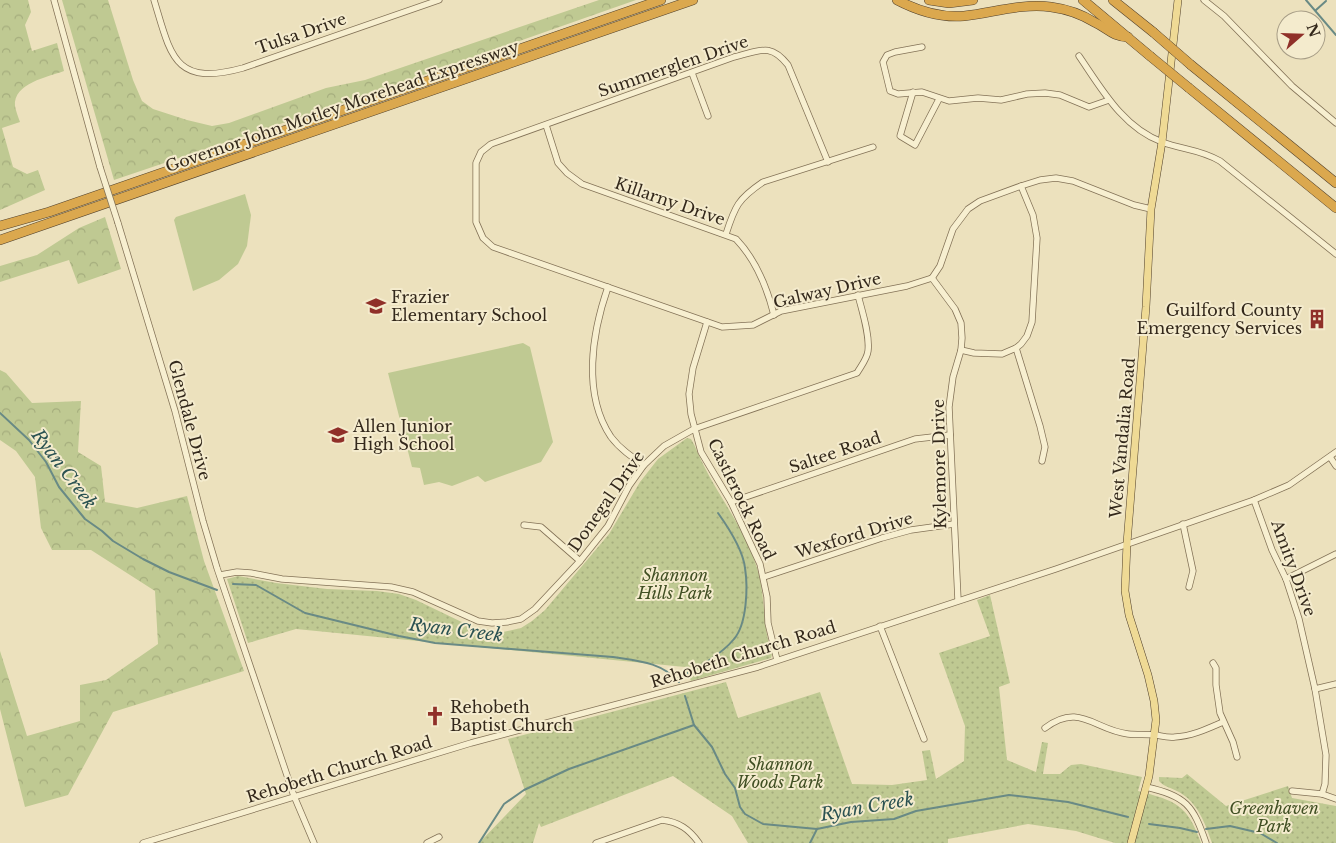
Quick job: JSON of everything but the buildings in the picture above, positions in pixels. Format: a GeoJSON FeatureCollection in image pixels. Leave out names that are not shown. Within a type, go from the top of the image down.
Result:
{"type":"FeatureCollection","features":[{"type":"Feature","properties":{"kind":"highway","name":"Governor John Motley Morehead Expressway"},"geometry":{"type":"LineString","coordinates":[[0,226],[49,212],[662,0]]}},
{"type":"Feature","properties":{"kind":"highway","name":"Governor John Motley Morehead Expressway"},"geometry":{"type":"LineString","coordinates":[[0,240],[693,0]]}},
{"type":"Feature","properties":{"kind":"highway"},"geometry":{"type":"LineString","coordinates":[[898,0],[925,12],[950,16],[963,16],[1016,7],[1050,6],[1082,15],[1117,36],[1128,37]]}},
{"type":"Feature","properties":{"kind":"highway"},"geometry":{"type":"LineString","coordinates":[[929,0],[949,3],[973,0]]}},
{"type":"Feature","properties":{"kind":"highway"},"geometry":{"type":"LineString","coordinates":[[1083,0],[1336,208]]}},
{"type":"Feature","properties":{"kind":"highway"},"geometry":{"type":"LineString","coordinates":[[1114,0],[1336,183]]}},
{"type":"Feature","properties":{"kind":"main road","name":"West Vandalia Road"},"geometry":{"type":"LineString","coordinates":[[1131,843],[1146,787],[1156,720],[1154,701],[1129,615],[1125,591],[1146,307],[1151,209],[1162,142],[1178,0]]}},
{"type":"Feature","properties":{"kind":"street","name":"Glendale Drive"},"geometry":{"type":"LineString","coordinates":[[54,0],[100,166],[175,411],[203,521],[294,796],[314,843]]}},
{"type":"Feature","properties":{"kind":"street","name":"Tulsa Drive"},"geometry":{"type":"LineString","coordinates":[[155,0],[172,55],[180,64],[199,74],[222,74],[439,0]]}},
{"type":"Feature","properties":{"kind":"street"},"geometry":{"type":"LineString","coordinates":[[1204,0],[1224,16],[1292,86],[1336,123]]}},
{"type":"Feature","properties":{"kind":"street"},"geometry":{"type":"LineString","coordinates":[[922,48],[887,54],[883,62],[890,91],[898,94],[922,92],[949,101],[974,98],[1001,100],[1028,94],[1045,93],[1060,95],[1089,107],[1109,100]]}},
{"type":"Feature","properties":{"kind":"street","name":"Summerglen Drive"},"geometry":{"type":"LineString","coordinates":[[491,144],[734,57],[770,50],[780,55],[788,65],[828,162]]}},
{"type":"Feature","properties":{"kind":"street"},"geometry":{"type":"LineString","coordinates":[[1079,56],[1123,117],[1142,132],[1162,142],[1206,153],[1220,161],[1336,254]]}},
{"type":"Feature","properties":{"kind":"street"},"geometry":{"type":"LineString","coordinates":[[692,73],[708,116]]}},
{"type":"Feature","properties":{"kind":"street"},"geometry":{"type":"LineString","coordinates":[[913,92],[900,136],[915,145],[939,98]]}},
{"type":"Feature","properties":{"kind":"street","name":"Killarny Drive"},"geometry":{"type":"LineString","coordinates":[[546,125],[558,162],[567,173],[582,184],[736,239],[747,251],[761,278],[774,315]]}},
{"type":"Feature","properties":{"kind":"street","name":"Galway Drive"},"geometry":{"type":"LineString","coordinates":[[491,144],[481,152],[476,163],[476,222],[483,238],[493,247],[722,327],[753,325],[781,311],[907,286],[932,278]]}},
{"type":"Feature","properties":{"kind":"street"},"geometry":{"type":"LineString","coordinates":[[726,234],[734,209],[749,192],[763,182],[873,147]]}},
{"type":"Feature","properties":{"kind":"street"},"geometry":{"type":"LineString","coordinates":[[932,278],[940,266],[953,229],[968,209],[980,202],[1040,180],[1056,178],[1073,181],[1134,205],[1151,209]]}},
{"type":"Feature","properties":{"kind":"street"},"geometry":{"type":"LineString","coordinates":[[960,350],[974,354],[1002,354],[1016,348],[1027,336],[1032,322],[1037,238],[1033,215],[1021,186]]}},
{"type":"Feature","properties":{"kind":"street","name":"Kylemore Drive"},"geometry":{"type":"LineString","coordinates":[[932,278],[955,309],[961,323],[962,338],[950,399],[958,600]]}},
{"type":"Feature","properties":{"kind":"street"},"geometry":{"type":"LineString","coordinates":[[608,287],[599,312],[594,339],[592,365],[596,398],[604,424],[612,438],[622,449],[644,465]]}},
{"type":"Feature","properties":{"kind":"street","name":"Donegal Drive"},"geometry":{"type":"LineString","coordinates":[[220,575],[251,572],[282,579],[391,587],[413,592],[478,621],[492,623],[507,622],[521,618],[535,609],[580,561],[608,526],[629,486],[644,465],[664,446],[694,429],[857,372],[864,363],[868,352],[858,295]]}},
{"type":"Feature","properties":{"kind":"street","name":"Castlerock Road"},"geometry":{"type":"LineString","coordinates":[[707,322],[693,368],[689,394],[694,429],[701,452],[732,502],[760,564],[767,597],[768,623],[777,660]]}},
{"type":"Feature","properties":{"kind":"street"},"geometry":{"type":"LineString","coordinates":[[1016,348],[1045,447],[1042,461]]}},
{"type":"Feature","properties":{"kind":"street","name":"Saltee Road"},"geometry":{"type":"LineString","coordinates":[[732,502],[915,439],[950,435]]}},
{"type":"Feature","properties":{"kind":"street","name":"Rehobeth Church Road"},"geometry":{"type":"LineString","coordinates":[[142,843],[471,743],[758,667],[1254,500],[1289,486],[1336,452]]}},
{"type":"Feature","properties":{"kind":"street"},"geometry":{"type":"LineString","coordinates":[[1330,457],[1336,466]]}},
{"type":"Feature","properties":{"kind":"street","name":"Amity Drive"},"geometry":{"type":"LineString","coordinates":[[1254,500],[1272,550],[1286,578],[1315,689],[1326,755],[1325,784],[1322,794]]}},
{"type":"Feature","properties":{"kind":"street","name":"Wexford Drive"},"geometry":{"type":"LineString","coordinates":[[764,577],[882,538],[911,530],[954,524]]}},
{"type":"Feature","properties":{"kind":"street"},"geometry":{"type":"LineString","coordinates":[[1183,524],[1193,571],[1190,587]]}},
{"type":"Feature","properties":{"kind":"street"},"geometry":{"type":"LineString","coordinates":[[524,525],[541,527],[580,561]]}},
{"type":"Feature","properties":{"kind":"street"},"geometry":{"type":"LineString","coordinates":[[1286,578],[1336,554]]}},
{"type":"Feature","properties":{"kind":"street"},"geometry":{"type":"LineString","coordinates":[[880,626],[924,738]]}},
{"type":"Feature","properties":{"kind":"street"},"geometry":{"type":"LineString","coordinates":[[1213,663],[1216,668],[1216,685],[1223,722],[1230,733],[1236,757]]}},
{"type":"Feature","properties":{"kind":"street"},"geometry":{"type":"LineString","coordinates":[[1315,689],[1336,684]]}},
{"type":"Feature","properties":{"kind":"street"},"geometry":{"type":"LineString","coordinates":[[1045,728],[1065,717],[1083,718],[1106,729],[1127,734],[1174,738],[1205,730],[1223,722]]}},
{"type":"Feature","properties":{"kind":"street"},"geometry":{"type":"LineString","coordinates":[[1146,787],[1174,795],[1184,801],[1198,821],[1206,843]]}},
{"type":"Feature","properties":{"kind":"street"},"geometry":{"type":"LineString","coordinates":[[1292,791],[1322,794],[1336,799]]}},
{"type":"Feature","properties":{"kind":"street"},"geometry":{"type":"LineString","coordinates":[[596,843],[662,820],[674,821],[686,828],[698,843]]}},
{"type":"Feature","properties":{"kind":"street"},"geometry":{"type":"LineString","coordinates":[[427,843],[439,837]]}},
{"type":"Feature","properties":{"kind":"green space"},"geometry":{"type":"Polygon","coordinates":[[[0,0],[28,0],[31,12],[25,25],[32,51],[57,43],[64,71],[25,86],[16,98],[15,106],[20,122],[2,128],[13,167],[27,174],[38,170],[45,190],[0,210],[0,0]]]}},
{"type":"Feature","properties":{"kind":"green space"},"geometry":{"type":"Polygon","coordinates":[[[62,0],[108,0],[133,80],[142,101],[153,109],[212,126],[229,123],[326,88],[365,80],[599,0],[636,0],[372,93],[114,180],[62,0]]]}},
{"type":"Feature","properties":{"kind":"green space"},"geometry":{"type":"Polygon","coordinates":[[[245,194],[251,215],[247,246],[238,264],[219,280],[193,291],[174,220],[176,217],[245,194]]]}},
{"type":"Feature","properties":{"kind":"green space"},"geometry":{"type":"Polygon","coordinates":[[[105,217],[121,269],[78,284],[69,260],[0,282],[0,266],[37,255],[79,228],[105,217]]]}},
{"type":"Feature","properties":{"kind":"green space"},"geometry":{"type":"Polygon","coordinates":[[[523,343],[530,347],[553,442],[541,462],[485,482],[478,476],[452,486],[439,482],[424,485],[420,468],[412,467],[388,373],[523,343]]]}},
{"type":"Feature","properties":{"kind":"green space"},"geometry":{"type":"Polygon","coordinates":[[[0,370],[6,373],[32,403],[81,401],[78,452],[101,466],[105,502],[137,508],[187,496],[204,561],[244,671],[113,712],[68,795],[25,807],[0,709],[0,651],[27,736],[80,721],[80,685],[106,680],[158,644],[155,591],[91,550],[52,550],[41,528],[35,477],[16,451],[0,440],[0,370]]]}},
{"type":"Feature","properties":{"kind":"green space","name":"Shannon Hills Park"},"geometry":{"type":"Polygon","coordinates":[[[687,438],[693,442],[711,479],[740,528],[752,554],[762,589],[767,633],[772,654],[771,658],[691,681],[685,667],[296,629],[248,643],[227,579],[238,576],[327,589],[399,594],[416,600],[470,626],[503,632],[521,628],[545,610],[609,534],[640,482],[658,459],[687,438]]]}},
{"type":"Feature","properties":{"kind":"green space","name":"Shannon Woods Park"},"geometry":{"type":"Polygon","coordinates":[[[990,595],[1010,683],[999,687],[1007,760],[1036,772],[1042,742],[1048,743],[1043,774],[1060,774],[1071,765],[1081,764],[1142,777],[1138,791],[1162,798],[1178,806],[1191,820],[1201,843],[1115,843],[1076,831],[1028,824],[948,839],[948,843],[748,843],[732,816],[673,776],[541,827],[539,823],[533,843],[479,843],[526,794],[508,739],[726,682],[738,718],[820,692],[852,784],[892,785],[927,780],[922,751],[930,750],[936,779],[964,761],[965,726],[939,653],[990,636],[977,600],[990,595]]]}},
{"type":"Feature","properties":{"kind":"green space","name":"Greenhaven Park"},"geometry":{"type":"Polygon","coordinates":[[[1187,774],[1226,806],[1288,786],[1292,798],[1336,806],[1336,843],[1212,843],[1203,821],[1191,802],[1179,792],[1159,781],[1159,777],[1182,778],[1187,774]]]}},
{"type":"Feature","properties":{"kind":"waterway"},"geometry":{"type":"LineString","coordinates":[[1306,0],[1336,35]]}},
{"type":"Feature","properties":{"kind":"waterway"},"geometry":{"type":"LineString","coordinates":[[1316,10],[1326,1]]}},
{"type":"Feature","properties":{"kind":"waterway","name":"Ryan Creek"},"geometry":{"type":"LineString","coordinates":[[0,413],[29,440],[46,462],[59,487],[85,519],[113,541],[143,559],[169,572],[217,590]]}},
{"type":"Feature","properties":{"kind":"waterway"},"geometry":{"type":"LineString","coordinates":[[678,678],[708,661],[729,645],[742,624],[746,605],[744,561],[734,539],[718,513]]}},
{"type":"Feature","properties":{"kind":"waterway","name":"Ryan Creek"},"geometry":{"type":"LineString","coordinates":[[233,584],[256,585],[305,613],[399,636],[435,643],[632,660],[657,666],[672,675],[679,682]]}},
{"type":"Feature","properties":{"kind":"waterway","name":"Ryan Creek"},"geometry":{"type":"LineString","coordinates":[[685,696],[694,725],[712,747],[725,774],[735,788],[740,807],[745,814],[763,824],[817,829],[851,822],[894,819],[916,811],[1009,795],[1068,802],[1128,817]]}},
{"type":"Feature","properties":{"kind":"waterway"},"geometry":{"type":"LineString","coordinates":[[479,843],[504,804],[524,790],[569,769],[694,725]]}},
{"type":"Feature","properties":{"kind":"waterway","name":"Ryan Creek"},"geometry":{"type":"LineString","coordinates":[[1149,824],[1197,832]]}},
{"type":"Feature","properties":{"kind":"waterway","name":"Ryan Creek"},"geometry":{"type":"LineString","coordinates":[[1206,829],[1230,826],[1260,833],[1277,843]]}},
{"type":"Feature","properties":{"kind":"waterway"},"geometry":{"type":"LineString","coordinates":[[810,843],[817,829]]}},
{"type":"Feature","properties":{"kind":"place","name":"Frazier Elementary School"},"geometry":{"type":"Point","coordinates":[376,306]}},
{"type":"Feature","properties":{"kind":"place","name":"Guilford County Emergency Services"},"geometry":{"type":"Point","coordinates":[1317,319]}},
{"type":"Feature","properties":{"kind":"place","name":"Allen Junior High School"},"geometry":{"type":"Point","coordinates":[338,435]}},
{"type":"Feature","properties":{"kind":"place","name":"Rehobeth Baptist Church"},"geometry":{"type":"Point","coordinates":[435,716]}}]}
